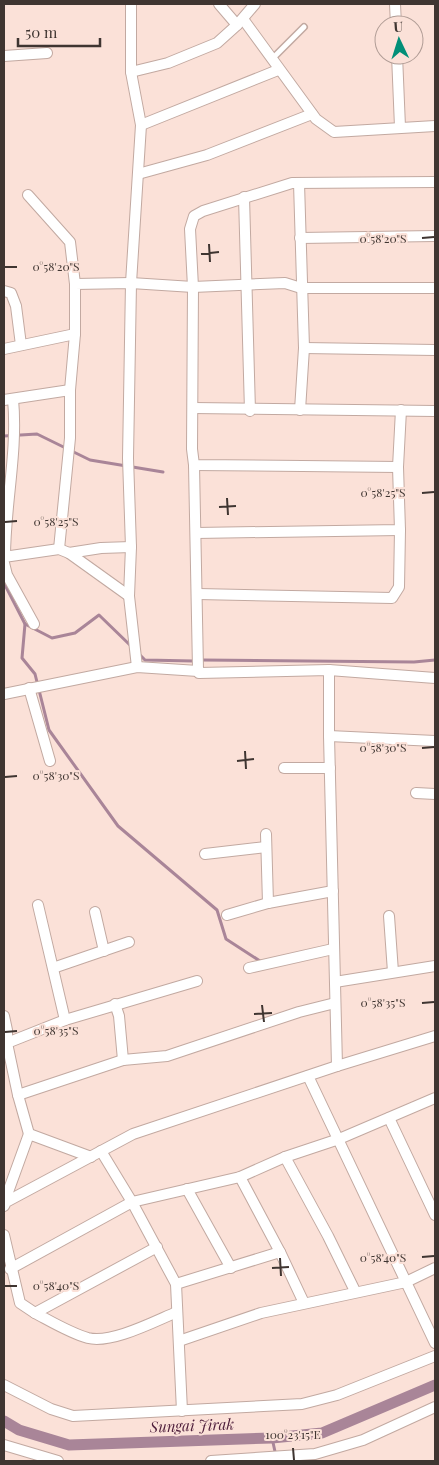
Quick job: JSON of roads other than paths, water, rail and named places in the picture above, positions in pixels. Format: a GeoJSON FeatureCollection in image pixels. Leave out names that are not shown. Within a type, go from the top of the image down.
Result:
{"type":"FeatureCollection","features":[{"type":"Feature","properties":{"kind":"street"},"geometry":{"type":"LineString","coordinates":[[130,4],[131,72],[141,125],[131,283],[128,458],[131,547],[129,596],[137,667]]}},
{"type":"Feature","properties":{"kind":"street"},"geometry":{"type":"LineString","coordinates":[[219,4],[240,22],[271,59],[312,114],[328,129],[334,132],[435,126]]}},
{"type":"Feature","properties":{"kind":"street"},"geometry":{"type":"LineString","coordinates":[[131,72],[168,63],[212,45],[240,22],[255,4]]}},
{"type":"Feature","properties":{"kind":"street"},"geometry":{"type":"LineString","coordinates":[[4,56],[47,54]]}},
{"type":"Feature","properties":{"kind":"street"},"geometry":{"type":"LineString","coordinates":[[397,65],[400,127]]}},
{"type":"Feature","properties":{"kind":"street"},"geometry":{"type":"LineString","coordinates":[[141,125],[278,70]]}},
{"type":"Feature","properties":{"kind":"street"},"geometry":{"type":"LineString","coordinates":[[138,174],[207,155],[312,114]]}},
{"type":"Feature","properties":{"kind":"street"},"geometry":{"type":"LineString","coordinates":[[198,671],[198,594],[192,448],[193,287],[190,228],[194,216],[203,211],[286,184],[435,182]]}},
{"type":"Feature","properties":{"kind":"street"},"geometry":{"type":"LineString","coordinates":[[298,183],[304,348],[300,410]]}},
{"type":"Feature","properties":{"kind":"street"},"geometry":{"type":"LineString","coordinates":[[28,195],[70,242],[75,284],[75,334],[70,390],[69,461],[59,549]]}},
{"type":"Feature","properties":{"kind":"street"},"geometry":{"type":"LineString","coordinates":[[244,197],[250,410]]}},
{"type":"Feature","properties":{"kind":"street"},"geometry":{"type":"LineString","coordinates":[[300,238],[435,236]]}},
{"type":"Feature","properties":{"kind":"street"},"geometry":{"type":"LineString","coordinates":[[75,284],[131,283],[193,287],[247,283],[285,283],[301,288],[435,288]]}},
{"type":"Feature","properties":{"kind":"street"},"geometry":{"type":"LineString","coordinates":[[4,291],[11,293],[16,306],[22,345]]}},
{"type":"Feature","properties":{"kind":"street"},"geometry":{"type":"LineString","coordinates":[[4,349],[75,334]]}},
{"type":"Feature","properties":{"kind":"street"},"geometry":{"type":"LineString","coordinates":[[304,348],[435,350]]}},
{"type":"Feature","properties":{"kind":"street"},"geometry":{"type":"LineString","coordinates":[[34,624],[7,575],[4,559],[6,520],[16,429],[9,400],[70,390]]}},
{"type":"Feature","properties":{"kind":"street"},"geometry":{"type":"LineString","coordinates":[[193,408],[435,411]]}},
{"type":"Feature","properties":{"kind":"street"},"geometry":{"type":"LineString","coordinates":[[198,594],[392,598],[399,587],[398,467],[401,410]]}},
{"type":"Feature","properties":{"kind":"street"},"geometry":{"type":"LineString","coordinates":[[194,465],[398,467]]}},
{"type":"Feature","properties":{"kind":"street"},"geometry":{"type":"LineString","coordinates":[[196,533],[400,530]]}},
{"type":"Feature","properties":{"kind":"street"},"geometry":{"type":"LineString","coordinates":[[69,553],[101,548],[131,547]]}},
{"type":"Feature","properties":{"kind":"street"},"geometry":{"type":"LineString","coordinates":[[4,559],[59,549],[69,553],[129,596]]}},
{"type":"Feature","properties":{"kind":"street"},"geometry":{"type":"LineString","coordinates":[[4,694],[137,667],[198,671],[202,674],[329,670],[435,678]]}},
{"type":"Feature","properties":{"kind":"street"},"geometry":{"type":"LineString","coordinates":[[329,670],[333,949],[337,1066]]}},
{"type":"Feature","properties":{"kind":"street"},"geometry":{"type":"LineString","coordinates":[[35,687],[50,761]]}},
{"type":"Feature","properties":{"kind":"street"},"geometry":{"type":"LineString","coordinates":[[329,736],[435,741]]}},
{"type":"Feature","properties":{"kind":"street"},"geometry":{"type":"LineString","coordinates":[[284,768],[330,768]]}},
{"type":"Feature","properties":{"kind":"street"},"geometry":{"type":"LineString","coordinates":[[416,793],[435,794]]}},
{"type":"Feature","properties":{"kind":"street"},"geometry":{"type":"LineString","coordinates":[[266,834],[268,903]]}},
{"type":"Feature","properties":{"kind":"street"},"geometry":{"type":"LineString","coordinates":[[205,854],[266,847]]}},
{"type":"Feature","properties":{"kind":"street"},"geometry":{"type":"LineString","coordinates":[[226,915],[268,903],[333,891]]}},
{"type":"Feature","properties":{"kind":"street"},"geometry":{"type":"LineString","coordinates":[[38,905],[66,1020]]}},
{"type":"Feature","properties":{"kind":"street"},"geometry":{"type":"LineString","coordinates":[[94,912],[104,951]]}},
{"type":"Feature","properties":{"kind":"street"},"geometry":{"type":"LineString","coordinates":[[390,916],[393,972]]}},
{"type":"Feature","properties":{"kind":"street"},"geometry":{"type":"LineString","coordinates":[[53,968],[129,942]]}},
{"type":"Feature","properties":{"kind":"street"},"geometry":{"type":"LineString","coordinates":[[256,966],[333,949]]}},
{"type":"Feature","properties":{"kind":"street"},"geometry":{"type":"LineString","coordinates":[[335,982],[435,966]]}},
{"type":"Feature","properties":{"kind":"street"},"geometry":{"type":"LineString","coordinates":[[7,1043],[66,1020],[115,1004],[197,981]]}},
{"type":"Feature","properties":{"kind":"street"},"geometry":{"type":"LineString","coordinates":[[18,1095],[123,1060],[167,1056],[298,1012],[335,1003]]}},
{"type":"Feature","properties":{"kind":"street"},"geometry":{"type":"LineString","coordinates":[[115,1004],[119,1016],[123,1060]]}},
{"type":"Feature","properties":{"kind":"street"},"geometry":{"type":"LineString","coordinates":[[4,1016],[7,1043],[18,1095],[29,1134],[4,1204]]}},
{"type":"Feature","properties":{"kind":"street"},"geometry":{"type":"LineString","coordinates":[[4,1204],[133,1134],[337,1066],[435,1036]]}},
{"type":"Feature","properties":{"kind":"street"},"geometry":{"type":"LineString","coordinates":[[308,1076],[435,1343]]}},
{"type":"Feature","properties":{"kind":"street"},"geometry":{"type":"LineString","coordinates":[[10,1269],[132,1202],[240,1177],[285,1157],[339,1139],[435,1099]]}},
{"type":"Feature","properties":{"kind":"street"},"geometry":{"type":"LineString","coordinates":[[389,1118],[435,1215]]}},
{"type":"Feature","properties":{"kind":"street"},"geometry":{"type":"LineString","coordinates":[[29,1134],[91,1157]]}},
{"type":"Feature","properties":{"kind":"street"},"geometry":{"type":"LineString","coordinates":[[101,1151],[132,1202],[176,1284],[182,1411]]}},
{"type":"Feature","properties":{"kind":"street"},"geometry":{"type":"LineString","coordinates":[[285,1157],[328,1236],[355,1292]]}},
{"type":"Feature","properties":{"kind":"street"},"geometry":{"type":"LineString","coordinates":[[240,1177],[280,1252],[304,1303]]}},
{"type":"Feature","properties":{"kind":"street"},"geometry":{"type":"LineString","coordinates":[[187,1190],[231,1268]]}},
{"type":"Feature","properties":{"kind":"street"},"geometry":{"type":"LineString","coordinates":[[4,1235],[10,1269],[20,1303],[35,1314],[79,1335],[96,1340],[118,1335],[177,1312]]}},
{"type":"Feature","properties":{"kind":"street"},"geometry":{"type":"LineString","coordinates":[[35,1314],[157,1247]]}},
{"type":"Feature","properties":{"kind":"street"},"geometry":{"type":"LineString","coordinates":[[176,1284],[280,1252]]}},
{"type":"Feature","properties":{"kind":"street"},"geometry":{"type":"LineString","coordinates":[[179,1340],[261,1313],[406,1282],[435,1268]]}},
{"type":"Feature","properties":{"kind":"street"},"geometry":{"type":"LineString","coordinates":[[4,1384],[51,1409],[68,1415],[98,1416],[302,1404],[337,1395],[435,1356]]}},
{"type":"Feature","properties":{"kind":"street"},"geometry":{"type":"LineString","coordinates":[[211,1461],[265,1459],[315,1454],[363,1440],[435,1407]]}},
{"type":"Feature","properties":{"kind":"street"},"geometry":{"type":"LineString","coordinates":[[4,1445],[58,1461]]}},
{"type":"Feature","properties":{"kind":"lane"},"geometry":{"type":"LineString","coordinates":[[271,59],[304,27]]}},
{"type":"Feature","properties":{"kind":"waterway"},"geometry":{"type":"LineString","coordinates":[[4,436],[37,434],[90,460],[163,472]]}},
{"type":"Feature","properties":{"kind":"waterway"},"geometry":{"type":"LineString","coordinates":[[4,583],[25,624],[22,658],[35,674],[49,730],[118,826],[217,910],[226,939],[260,961]]}},
{"type":"Feature","properties":{"kind":"waterway"},"geometry":{"type":"LineString","coordinates":[[25,624],[52,638],[75,633],[99,615],[132,647]]}},
{"type":"Feature","properties":{"kind":"waterway"},"geometry":{"type":"LineString","coordinates":[[138,653],[145,660],[193,661]]}},
{"type":"Feature","properties":{"kind":"waterway"},"geometry":{"type":"LineString","coordinates":[[202,660],[414,662],[435,660]]}},
{"type":"Feature","properties":{"kind":"waterway","name":"Sungai Jirak"},"geometry":{"type":"LineString","coordinates":[[4,1421],[19,1430],[69,1445],[272,1438],[322,1433],[435,1385]]}},
{"type":"Feature","properties":{"kind":"waterway"},"geometry":{"type":"LineString","coordinates":[[272,1438],[276,1456]]}}]}
